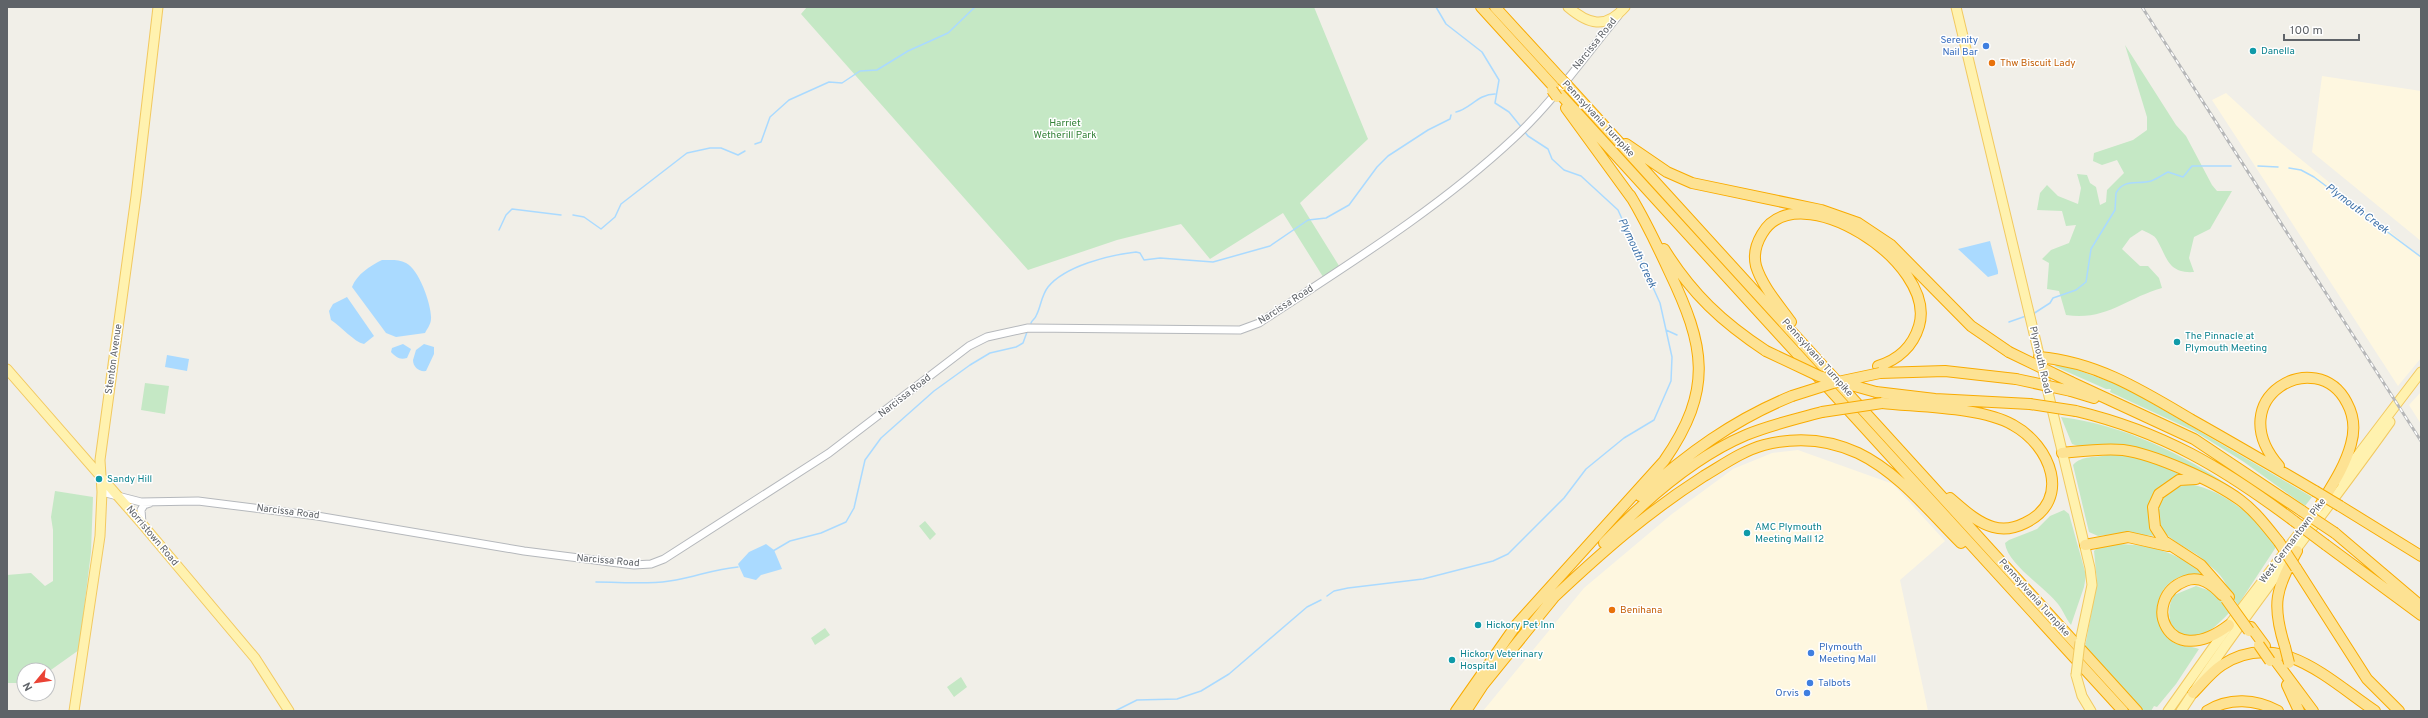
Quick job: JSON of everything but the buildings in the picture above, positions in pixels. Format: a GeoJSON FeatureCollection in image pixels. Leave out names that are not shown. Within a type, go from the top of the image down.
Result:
{"type":"FeatureCollection","features":[{"type":"Feature","properties":{"kind":"highway","name":"Pennsylvania Turnpike"},"geometry":{"type":"LineString","coordinates":[[1481,7],[1522,52],[1559,89],[2123,711]]}},
{"type":"Feature","properties":{"kind":"highway","name":"Pennsylvania Turnpike"},"geometry":{"type":"LineString","coordinates":[[1495,7],[1559,89],[1612,135],[2137,711]]}},
{"type":"Feature","properties":{"kind":"highway"},"geometry":{"type":"LineString","coordinates":[[1559,89],[1696,294],[1742,335],[1766,351],[1819,376],[1876,392],[1936,399],[2030,404],[2076,411],[2138,428],[2190,452],[2249,488],[2421,615]]}},
{"type":"Feature","properties":{"kind":"highway"},"geometry":{"type":"LineString","coordinates":[[1612,135],[1667,172],[1692,183],[1821,210],[1858,223],[1891,245],[1971,326],[2009,352],[2071,386],[2136,411],[2179,431],[2212,450],[2335,533],[2421,606]]}},
{"type":"Feature","properties":{"kind":"highway"},"geometry":{"type":"LineString","coordinates":[[1607,526],[1664,461],[1680,437],[1693,406],[1697,384],[1697,348],[1691,321],[1658,247],[1630,195]]}},
{"type":"Feature","properties":{"kind":"highway"},"geometry":{"type":"LineString","coordinates":[[1815,356],[1765,285],[1755,260],[1757,245],[1767,226],[1782,216],[1797,214],[1824,218],[1857,231],[1896,261],[1914,284],[1921,310],[1920,321],[1915,336],[1901,354],[1879,369]]}},
{"type":"Feature","properties":{"kind":"highway"},"geometry":{"type":"LineString","coordinates":[[2039,357],[2062,359],[2089,367],[2126,382],[2296,480],[2421,556]]}},
{"type":"Feature","properties":{"kind":"highway"},"geometry":{"type":"LineString","coordinates":[[1456,711],[1517,624],[1571,562],[1607,526],[1670,470],[1740,419],[1830,379],[1879,369],[1945,371],[2071,386]]}},
{"type":"Feature","properties":{"kind":"highway"},"geometry":{"type":"LineString","coordinates":[[2296,480],[2279,466],[2268,452],[2260,428],[2262,410],[2272,393],[2285,383],[2301,378],[2316,379],[2339,391],[2349,406],[2354,424],[2352,442],[2346,459],[2319,506]]}},
{"type":"Feature","properties":{"kind":"highway"},"geometry":{"type":"LineString","coordinates":[[1466,711],[1483,684],[1551,600],[1614,532],[1691,467],[1747,435],[1822,412],[1882,403],[1936,399]]}},
{"type":"Feature","properties":{"kind":"highway"},"geometry":{"type":"LineString","coordinates":[[1882,403],[1975,413],[2013,424],[2025,433],[2042,451],[2051,470],[2052,483],[2048,500],[2035,517],[2014,527],[1999,528],[1976,519],[1924,477]]}},
{"type":"Feature","properties":{"kind":"highway"},"geometry":{"type":"LineString","coordinates":[[1551,600],[1609,546],[1647,514],[1674,496],[1741,454],[1762,446],[1797,440],[1844,448],[1872,461],[1907,490],[1986,569],[2014,591]]}},
{"type":"Feature","properties":{"kind":"highway"},"geometry":{"type":"LineString","coordinates":[[2062,453],[2111,449],[2138,453],[2214,485],[2240,500],[2250,509],[2279,542],[2367,679],[2399,711]]}},
{"type":"Feature","properties":{"kind":"highway"},"geometry":{"type":"LineString","coordinates":[[2214,485],[2193,479],[2179,480],[2167,487],[2157,498],[2153,512],[2154,527],[2164,541],[2206,569],[2272,660],[2299,711]]}},
{"type":"Feature","properties":{"kind":"highway"},"geometry":{"type":"LineString","coordinates":[[2085,544],[2128,537],[2155,542],[2175,549]]}},
{"type":"Feature","properties":{"kind":"highway"},"geometry":{"type":"LineString","coordinates":[[2297,551],[2282,577],[2277,598],[2276,615],[2289,663],[2298,687],[2314,711]]}},
{"type":"Feature","properties":{"kind":"highway"},"geometry":{"type":"LineString","coordinates":[[2228,598],[2205,581],[2188,580],[2169,592],[2163,605],[2162,614],[2163,621],[2172,634],[2190,642],[2205,640],[2229,625]]}},
{"type":"Feature","properties":{"kind":"highway"},"geometry":{"type":"LineString","coordinates":[[2193,693],[2217,669],[2229,661],[2253,653],[2275,652],[2292,657],[2312,668],[2375,711]]}},
{"type":"Feature","properties":{"kind":"highway"},"geometry":{"type":"LineString","coordinates":[[2272,660],[2314,711]]}},
{"type":"Feature","properties":{"kind":"highway"},"geometry":{"type":"LineString","coordinates":[[2207,711],[2225,704],[2246,701],[2260,703],[2278,711]]}},
{"type":"Feature","properties":{"kind":"main road","name":"Stenton Avenue"},"geometry":{"type":"LineString","coordinates":[[74,711],[100,536],[102,492],[100,460],[136,196],[158,7]]}},
{"type":"Feature","properties":{"kind":"main road"},"geometry":{"type":"LineString","coordinates":[[1568,7],[1582,18],[1594,22],[1608,20],[1624,8]]}},
{"type":"Feature","properties":{"kind":"main road","name":"Plymouth Road"},"geometry":{"type":"LineString","coordinates":[[1956,7],[2085,544],[2092,581],[2080,642],[2076,675],[2079,690],[2091,711]]}},
{"type":"Feature","properties":{"kind":"main road","name":"Norristown Road"},"geometry":{"type":"LineString","coordinates":[[7,369],[143,525],[255,658],[289,711]]}},
{"type":"Feature","properties":{"kind":"main road","name":"West Germantown Pike"},"geometry":{"type":"LineString","coordinates":[[2168,711],[2229,625],[2421,372]]}},
{"type":"Feature","properties":{"kind":"main road","name":"West Germantown Pike"},"geometry":{"type":"LineString","coordinates":[[2182,711],[2231,638],[2421,382]]}},
{"type":"Feature","properties":{"kind":"street","name":"Narcissa Road"},"geometry":{"type":"LineString","coordinates":[[102,492],[118,497],[152,502],[198,501],[317,516],[524,551],[634,565],[651,564],[664,559],[829,453],[969,346],[987,337],[1028,328],[1240,330],[1254,326],[1413,221],[1522,129],[1624,8]]}},
{"type":"Feature","properties":{"kind":"street"},"geometry":{"type":"LineString","coordinates":[[143,525],[140,517],[141,510],[144,505],[152,502]]}},
{"type":"Feature","properties":{"kind":"shaded area"},"geometry":{"type":"Polygon","coordinates":[[[2322,76],[2421,91],[2421,241],[2312,152],[2322,76]]]}},
{"type":"Feature","properties":{"kind":"shaded area"},"geometry":{"type":"Polygon","coordinates":[[[2226,93],[2276,139],[2421,257],[2421,358],[2398,386],[2212,100],[2226,93]]]}},
{"type":"Feature","properties":{"kind":"shaded area"},"geometry":{"type":"Polygon","coordinates":[[[2421,392],[2421,424],[2409,405],[2421,392]]]}},
{"type":"Feature","properties":{"kind":"shaded area","name":"Plymouth Meeting Mall"},"geometry":{"type":"Polygon","coordinates":[[[1798,450],[1893,484],[1945,541],[1900,580],[1928,711],[1483,711],[1584,588],[1672,514],[1733,469],[1772,453],[1798,450]]]}},
{"type":"Feature","properties":{"kind":"green space","name":"Harriet Wetherill Park"},"geometry":{"type":"Polygon","coordinates":[[[807,7],[1314,7],[1368,139],[1300,203],[1341,269],[1325,280],[1283,213],[1210,259],[1181,224],[1117,240],[1028,270],[801,14],[807,7]]]}},
{"type":"Feature","properties":{"kind":"green space"},"geometry":{"type":"Polygon","coordinates":[[[2125,45],[2176,125],[2186,136],[2212,185],[2217,191],[2232,191],[2210,229],[2194,237],[2189,258],[2194,272],[2185,272],[2174,267],[2166,258],[2156,238],[2142,230],[2130,238],[2122,249],[2140,266],[2148,266],[2159,278],[2162,288],[2149,292],[2105,312],[2080,316],[2066,315],[2059,291],[2047,289],[2049,263],[2042,259],[2051,250],[2069,243],[2076,225],[2066,226],[2062,211],[2037,210],[2040,193],[2047,185],[2058,196],[2078,204],[2081,188],[2077,174],[2087,175],[2090,183],[2096,187],[2100,205],[2106,202],[2107,190],[2124,173],[2117,160],[2102,165],[2093,161],[2094,153],[2133,140],[2147,130],[2147,117],[2125,45]]]}},
{"type":"Feature","properties":{"kind":"green space"},"geometry":{"type":"Polygon","coordinates":[[[2061,364],[2124,387],[2312,497],[2305,506],[2244,462],[2194,431],[2110,392],[2111,389],[2106,389],[2054,366],[2061,364]]]}},
{"type":"Feature","properties":{"kind":"green space"},"geometry":{"type":"Polygon","coordinates":[[[145,383],[169,386],[165,414],[141,410],[145,383]]]}},
{"type":"Feature","properties":{"kind":"green space"},"geometry":{"type":"Polygon","coordinates":[[[2061,417],[2108,427],[2152,443],[2174,453],[2235,490],[2224,484],[2096,445],[2078,446],[2072,444],[2061,417]]]}},
{"type":"Feature","properties":{"kind":"green space"},"geometry":{"type":"Polygon","coordinates":[[[2107,455],[2126,455],[2135,457],[2179,474],[2159,490],[2155,536],[2122,533],[2098,536],[2089,532],[2073,465],[2085,458],[2107,455]]]}},
{"type":"Feature","properties":{"kind":"green space"},"geometry":{"type":"Polygon","coordinates":[[[2189,484],[2215,492],[2239,507],[2260,526],[2276,547],[2238,605],[2217,572],[2196,554],[2173,540],[2158,521],[2160,503],[2165,495],[2180,486],[2189,484]]]}},
{"type":"Feature","properties":{"kind":"green space"},"geometry":{"type":"Polygon","coordinates":[[[55,491],[93,497],[91,552],[79,650],[56,666],[56,662],[16,662],[16,683],[7,683],[7,575],[31,573],[45,586],[53,581],[53,530],[51,517],[55,491]]]}},
{"type":"Feature","properties":{"kind":"green space"},"geometry":{"type":"Polygon","coordinates":[[[2064,510],[2069,514],[2086,575],[2084,587],[2071,625],[2052,597],[2027,575],[2012,559],[2007,551],[2005,543],[2037,529],[2050,516],[2064,510]]]}},
{"type":"Feature","properties":{"kind":"green space"},"geometry":{"type":"Polygon","coordinates":[[[925,521],[936,534],[930,540],[919,526],[925,521]]]}},
{"type":"Feature","properties":{"kind":"green space"},"geometry":{"type":"Polygon","coordinates":[[[2117,544],[2143,546],[2166,552],[2187,562],[2209,578],[2190,575],[2178,578],[2169,584],[2162,592],[2158,602],[2157,613],[2159,624],[2165,634],[2176,644],[2199,649],[2176,684],[2157,707],[2154,706],[2151,711],[2142,711],[2085,647],[2097,582],[2094,551],[2098,547],[2117,544]]]}},
{"type":"Feature","properties":{"kind":"green space"},"geometry":{"type":"Polygon","coordinates":[[[2196,586],[2216,593],[2231,611],[2216,626],[2207,632],[2197,636],[2188,637],[2181,635],[2175,630],[2169,610],[2174,595],[2196,586]]]}},
{"type":"Feature","properties":{"kind":"green space"},"geometry":{"type":"Polygon","coordinates":[[[825,628],[830,635],[815,645],[811,638],[825,628]]]}},
{"type":"Feature","properties":{"kind":"green space"},"geometry":{"type":"Polygon","coordinates":[[[961,677],[967,687],[954,697],[947,687],[961,677]]]}},
{"type":"Feature","properties":{"kind":"water"},"geometry":{"type":"Polygon","coordinates":[[[1990,241],[1998,274],[1988,277],[1958,249],[1990,241]]]}},
{"type":"Feature","properties":{"kind":"water"},"geometry":{"type":"Polygon","coordinates":[[[382,260],[394,260],[406,263],[416,272],[424,288],[431,313],[430,323],[425,333],[396,337],[386,333],[352,287],[354,282],[361,274],[382,260]]]}},
{"type":"Feature","properties":{"kind":"water"},"geometry":{"type":"Polygon","coordinates":[[[347,297],[374,336],[364,344],[360,343],[331,320],[329,311],[333,304],[347,297]]]}},
{"type":"Feature","properties":{"kind":"water"},"geometry":{"type":"Polygon","coordinates":[[[403,344],[411,349],[407,358],[404,359],[396,357],[391,352],[392,348],[403,344]]]}},
{"type":"Feature","properties":{"kind":"water"},"geometry":{"type":"Polygon","coordinates":[[[424,344],[434,347],[434,354],[426,371],[419,370],[413,363],[416,350],[424,344]]]}},
{"type":"Feature","properties":{"kind":"water"},"geometry":{"type":"Polygon","coordinates":[[[167,355],[189,359],[187,371],[165,367],[167,355]]]}},
{"type":"Feature","properties":{"kind":"water"},"geometry":{"type":"Polygon","coordinates":[[[766,544],[774,550],[782,569],[761,575],[756,580],[744,577],[738,564],[749,552],[766,544]]]}},
{"type":"Feature","properties":{"kind":"waterway"},"geometry":{"type":"LineString","coordinates":[[755,144],[761,142],[770,117],[789,100],[829,82],[842,83],[860,71],[877,70],[908,51],[948,33],[975,7]]}},
{"type":"Feature","properties":{"kind":"waterway","name":"Plymouth Creek"},"geometry":{"type":"LineString","coordinates":[[1436,7],[1446,24],[1482,52],[1499,80],[1495,103],[1509,112],[1522,128]]}},
{"type":"Feature","properties":{"kind":"waterway"},"geometry":{"type":"LineString","coordinates":[[1456,112],[1466,108],[1484,96],[1495,94]]}},
{"type":"Feature","properties":{"kind":"waterway"},"geometry":{"type":"LineString","coordinates":[[1031,323],[1036,317],[1048,287],[1065,273],[1088,263],[1113,256],[1136,252],[1140,253],[1144,260],[1160,258],[1213,262],[1270,246],[1308,220],[1326,218],[1349,205],[1377,167],[1388,156],[1428,130],[1450,119],[1451,115]]}},
{"type":"Feature","properties":{"kind":"waterway"},"geometry":{"type":"LineString","coordinates":[[1327,596],[1334,591],[1348,588],[1423,579],[1493,561],[1508,554],[1564,498],[1586,469],[1624,438],[1654,420],[1671,381],[1672,357],[1660,303],[1618,210],[1581,176],[1564,170],[1552,159],[1548,149],[1528,136],[1524,131]]}},
{"type":"Feature","properties":{"kind":"waterway"},"geometry":{"type":"LineString","coordinates":[[573,215],[584,217],[601,229],[615,217],[621,204],[687,153],[710,148],[721,148],[738,155],[745,151]]}},
{"type":"Feature","properties":{"kind":"waterway","name":"Plymouth Creek"},"geometry":{"type":"LineString","coordinates":[[2033,314],[2050,303],[2053,298],[2076,290],[2086,282],[2091,249],[2115,210],[2116,193],[2123,185],[2151,181],[2168,172],[2183,177],[2192,166],[2231,166]]}},
{"type":"Feature","properties":{"kind":"waterway","name":"Plymouth Creek"},"geometry":{"type":"LineString","coordinates":[[2258,166],[2278,167]]}},
{"type":"Feature","properties":{"kind":"waterway","name":"Plymouth Creek"},"geometry":{"type":"LineString","coordinates":[[2289,168],[2301,170],[2314,177],[2421,257]]}},
{"type":"Feature","properties":{"kind":"waterway"},"geometry":{"type":"LineString","coordinates":[[499,230],[506,215],[512,209],[561,215]]}},
{"type":"Feature","properties":{"kind":"waterway","name":"Plymouth Creek"},"geometry":{"type":"LineString","coordinates":[[2009,322],[2026,316]]}},
{"type":"Feature","properties":{"kind":"waterway","name":"Plymouth Creek"},"geometry":{"type":"LineString","coordinates":[[1666,330],[1677,335]]}},
{"type":"Feature","properties":{"kind":"waterway"},"geometry":{"type":"LineString","coordinates":[[773,551],[790,541],[821,533],[846,522],[854,508],[865,460],[881,438],[934,391],[970,365],[990,353],[1016,347],[1023,343],[1027,332]]}},
{"type":"Feature","properties":{"kind":"waterway"},"geometry":{"type":"LineString","coordinates":[[596,582],[666,582],[722,569],[738,567]]}},
{"type":"Feature","properties":{"kind":"waterway"},"geometry":{"type":"LineString","coordinates":[[1115,711],[1137,700],[1177,699],[1201,691],[1229,674],[1307,607],[1321,600]]}},
{"type":"Feature","properties":{"kind":"railway"},"geometry":{"type":"LineString","coordinates":[[2142,7],[2421,441]]}},
{"type":"Feature","properties":{"kind":"place","name":"Serenity Nail Bar"},"geometry":{"type":"Point","coordinates":[1986,46]}},
{"type":"Feature","properties":{"kind":"place","name":"Danella"},"geometry":{"type":"Point","coordinates":[2253,51]}},
{"type":"Feature","properties":{"kind":"place","name":"Thw Biscuit Lady"},"geometry":{"type":"Point","coordinates":[1992,63]}},
{"type":"Feature","properties":{"kind":"place","name":"The Pinnacle at Plymouth Meeting"},"geometry":{"type":"Point","coordinates":[2177,342]}},
{"type":"Feature","properties":{"kind":"place","name":"Sandy Hill"},"geometry":{"type":"Point","coordinates":[99,479]}},
{"type":"Feature","properties":{"kind":"place","name":"AMC Plymouth Meeting Mall 12"},"geometry":{"type":"Point","coordinates":[1747,533]}},
{"type":"Feature","properties":{"kind":"place","name":"Benihana"},"geometry":{"type":"Point","coordinates":[1612,610]}},
{"type":"Feature","properties":{"kind":"place","name":"Hickory Pet Inn"},"geometry":{"type":"Point","coordinates":[1478,625]}},
{"type":"Feature","properties":{"kind":"place","name":"Plymouth Meeting Mall"},"geometry":{"type":"Point","coordinates":[1811,653]}},
{"type":"Feature","properties":{"kind":"place","name":"Hickory Veterinary Hospital"},"geometry":{"type":"Point","coordinates":[1452,660]}},
{"type":"Feature","properties":{"kind":"place","name":"Talbots"},"geometry":{"type":"Point","coordinates":[1810,683]}},
{"type":"Feature","properties":{"kind":"place","name":"Orvis"},"geometry":{"type":"Point","coordinates":[1807,693]}}]}
